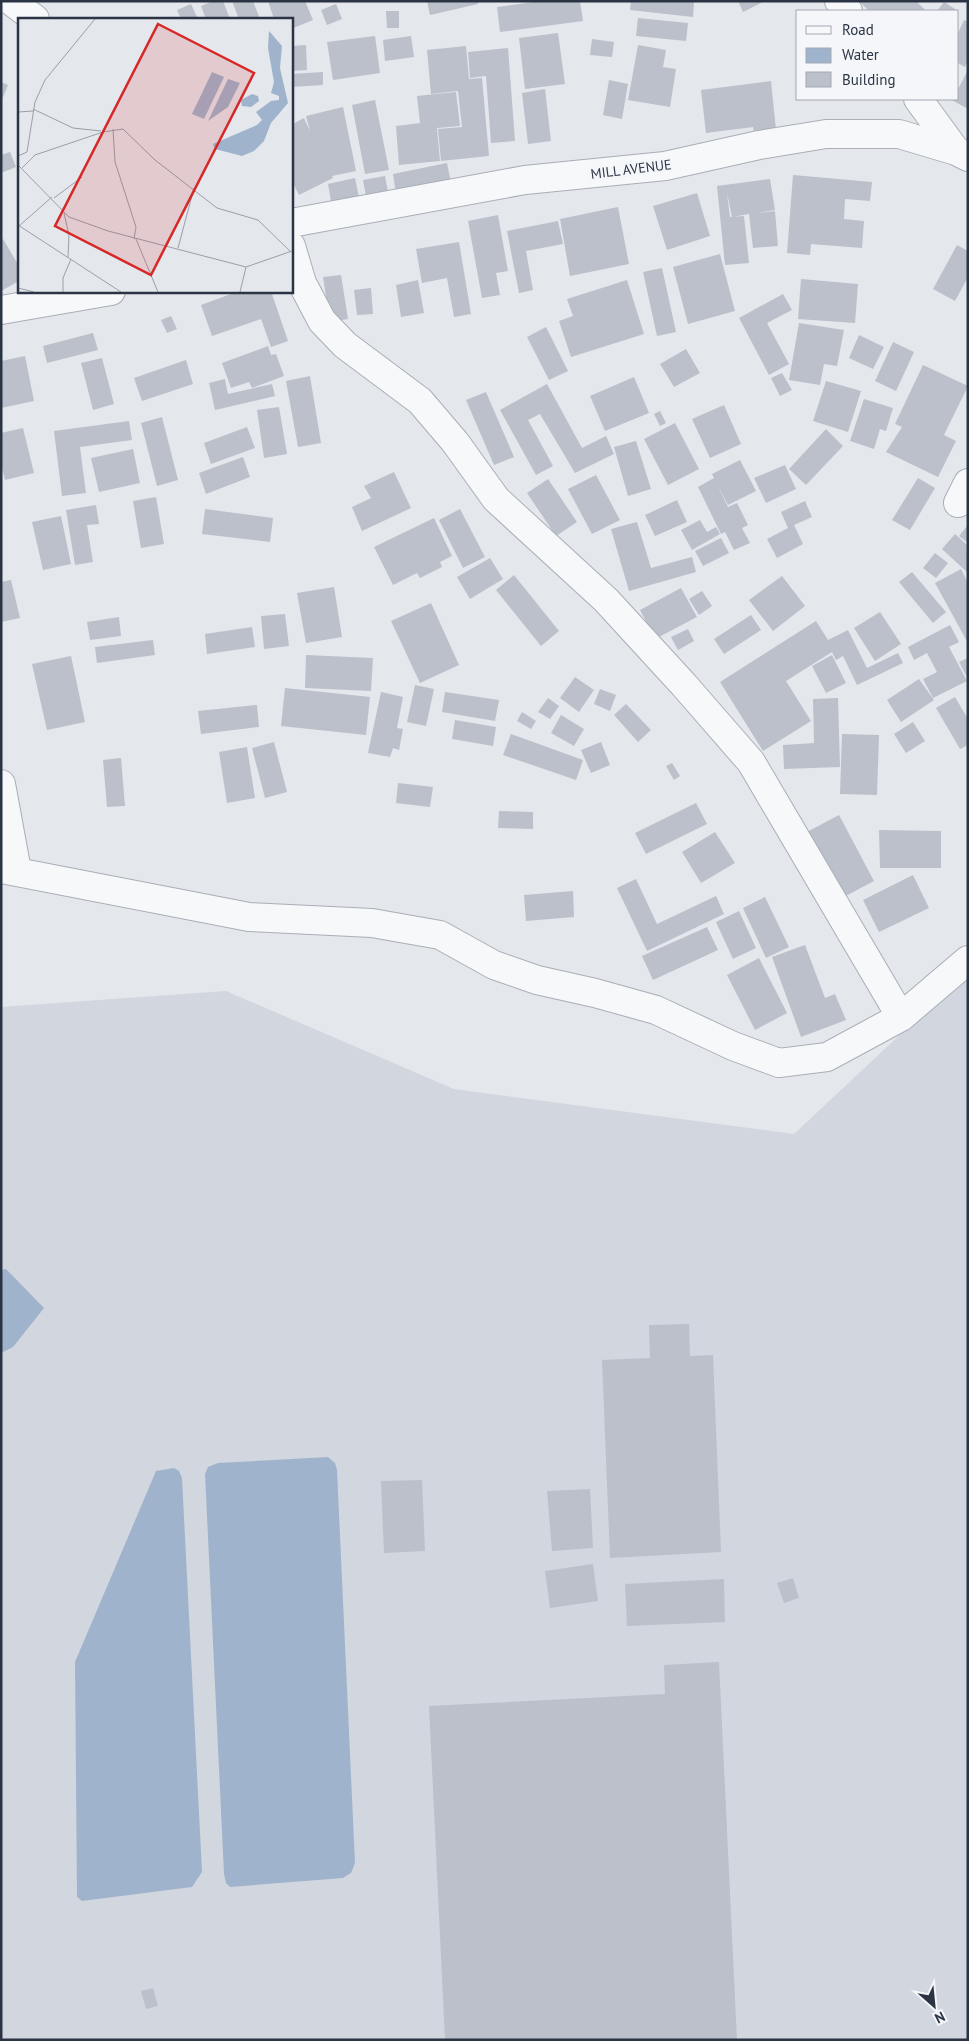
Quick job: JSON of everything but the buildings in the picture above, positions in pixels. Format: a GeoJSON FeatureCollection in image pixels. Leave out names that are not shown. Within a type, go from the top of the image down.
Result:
{"type":"FeatureCollection","features":[{"type":"Feature","properties":{"kind":"street"},"geometry":{"type":"LineString","coordinates":[[10,1],[34,18]]}},
{"type":"Feature","properties":{"kind":"street"},"geometry":{"type":"LineString","coordinates":[[919,100],[962,154]]}},
{"type":"Feature","properties":{"kind":"street","name":"MILL AVENUE"},"geometry":{"type":"LineString","coordinates":[[292,223],[525,180],[665,166],[759,145],[826,134],[899,134],[962,154]]}},
{"type":"Feature","properties":{"kind":"street"},"geometry":{"type":"LineString","coordinates":[[292,249],[302,283],[322,321],[345,346],[420,401],[455,442],[496,499],[606,600],[751,762],[901,1017]]}},
{"type":"Feature","properties":{"kind":"street"},"geometry":{"type":"LineString","coordinates":[[1,310],[105,292]]}},
{"type":"Feature","properties":{"kind":"street"},"geometry":{"type":"LineString","coordinates":[[1,784],[9,870],[249,917],[372,923],[440,935],[494,965],[536,980],[595,993],[656,1010],[733,1046],[779,1063],[827,1057],[901,1017],[968,960]]}},
{"type":"Feature","properties":{"kind":"shaded area"},"geometry":{"type":"Polygon","coordinates":[[[968,971],[968,2040],[1,2040],[1,1007],[226,991],[454,1089],[794,1134],[968,971]]]}},
{"type":"Feature","properties":{"kind":"water"},"geometry":{"type":"Polygon","coordinates":[[[6,1269],[44,1308],[13,1347],[1,1353],[1,1270],[6,1269]]]}},
{"type":"Feature","properties":{"kind":"water"},"geometry":{"type":"Polygon","coordinates":[[[328,1457],[335,1463],[337,1470],[355,1863],[351,1873],[343,1878],[230,1887],[226,1883],[224,1874],[205,1474],[208,1467],[218,1463],[328,1457]]]}},
{"type":"Feature","properties":{"kind":"water"},"geometry":{"type":"Polygon","coordinates":[[[174,1468],[179,1471],[182,1478],[202,1872],[192,1887],[82,1901],[77,1897],[75,1662],[156,1471],[174,1468]]]}}]}
